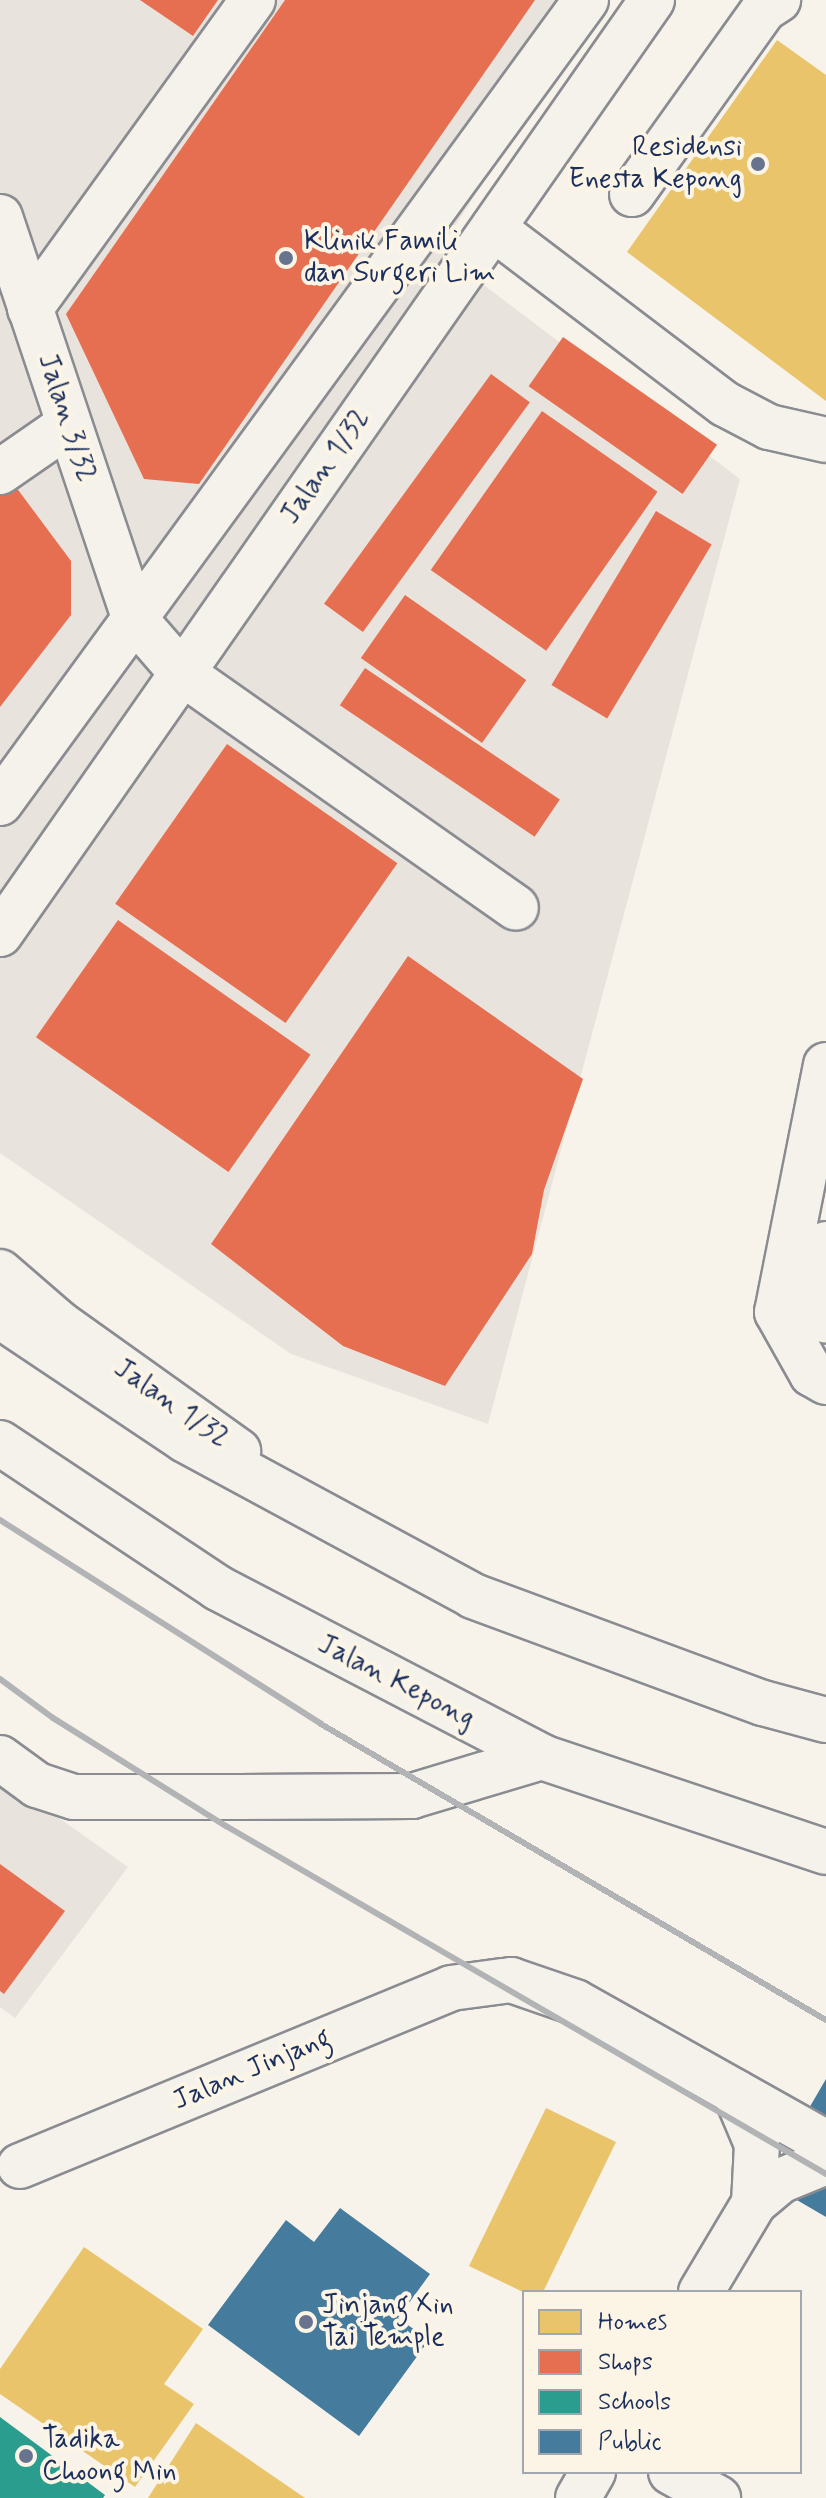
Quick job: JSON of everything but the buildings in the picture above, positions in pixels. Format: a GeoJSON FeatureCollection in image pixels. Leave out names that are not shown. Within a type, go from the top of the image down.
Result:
{"type":"FeatureCollection","features":[{"type":"Feature","properties":{"kind":"street"},"geometry":{"type":"LineString","coordinates":[[30,309],[253,0]]}},
{"type":"Feature","properties":{"kind":"street"},"geometry":{"type":"LineString","coordinates":[[0,803],[586,0]]}},
{"type":"Feature","properties":{"kind":"street","name":"Jalan 1/32"},"geometry":{"type":"LineString","coordinates":[[0,934],[652,0]]}},
{"type":"Feature","properties":{"kind":"street"},"geometry":{"type":"LineString","coordinates":[[632,194],[764,9],[778,0]]}},
{"type":"Feature","properties":{"kind":"street","name":"Jalan 3/32"},"geometry":{"type":"LineString","coordinates":[[0,217],[134,618]]}},
{"type":"Feature","properties":{"kind":"street"},"geometry":{"type":"LineString","coordinates":[[493,228],[725,404],[769,427],[826,440]]}},
{"type":"Feature","properties":{"kind":"street"},"geometry":{"type":"LineString","coordinates":[[0,472],[68,425]]}},
{"type":"Feature","properties":{"kind":"street"},"geometry":{"type":"LineString","coordinates":[[134,618],[182,673],[516,908]]}},
{"type":"Feature","properties":{"kind":"street"},"geometry":{"type":"LineString","coordinates":[[826,1065],[777,1312],[812,1374],[826,1382]]}},
{"type":"Feature","properties":{"kind":"street"},"geometry":{"type":"LineString","coordinates":[[826,1244],[815,1298],[826,1321]]}},
{"type":"Feature","properties":{"kind":"street","name":"Jalan 1/32"},"geometry":{"type":"LineString","coordinates":[[0,1272],[60,1324],[348,1529]]}},
{"type":"Feature","properties":{"kind":"street"},"geometry":{"type":"LineString","coordinates":[[0,1316],[185,1440],[473,1596],[763,1703],[826,1720]]}},
{"type":"Feature","properties":{"kind":"street","name":"Jalan Kepong"},"geometry":{"type":"LineString","coordinates":[[0,1443],[218,1588],[542,1757],[826,1852]]}},
{"type":"Feature","properties":{"kind":"street"},"geometry":{"type":"LineString","coordinates":[[0,1758],[37,1785],[74,1797],[254,1797],[412,1796],[542,1757]]}},
{"type":"Feature","properties":{"kind":"street","name":"Jalan Jinjang"},"geometry":{"type":"LineString","coordinates":[[7,2170],[451,1988],[511,1980],[575,2002],[735,2092]]}},
{"type":"Feature","properties":{"kind":"street"},"geometry":{"type":"LineString","coordinates":[[735,2092],[826,2143]]}},
{"type":"Feature","properties":{"kind":"street"},"geometry":{"type":"LineString","coordinates":[[735,2092],[757,2144],[754,2203]]}},
{"type":"Feature","properties":{"kind":"street"},"geometry":{"type":"LineString","coordinates":[[702,2290],[754,2203],[780,2181],[826,2162]]}},
{"type":"Feature","properties":{"kind":"street"},"geometry":{"type":"LineString","coordinates":[[578,2498],[592,2474]]}},
{"type":"Feature","properties":{"kind":"street"},"geometry":{"type":"LineString","coordinates":[[675,2474],[718,2498]]}},
{"type":"Feature","properties":{"kind":"shaded area"},"geometry":{"type":"Polygon","coordinates":[[[0,0],[600,0],[439,251],[740,479],[488,1424],[291,1354],[0,1153],[0,0]]]}},
{"type":"Feature","properties":{"kind":"shaded area"},"geometry":{"type":"Polygon","coordinates":[[[0,1776],[128,1867],[15,2018],[0,2007],[0,1776]]]}},
{"type":"Feature","properties":{"kind":"railway"},"geometry":{"type":"LineString","coordinates":[[0,1520],[321,1724],[826,2020]]}},
{"type":"Feature","properties":{"kind":"railway"},"geometry":{"type":"LineString","coordinates":[[0,1679],[53,1718],[226,1826],[826,2174]]}},
{"type":"Feature","properties":{"kind":"place","name":"Residensi Enesta Kepong"},"geometry":{"type":"Point","coordinates":[758,164]}},
{"type":"Feature","properties":{"kind":"place","name":"Klinik Famili dan Surgeri Lim"},"geometry":{"type":"Point","coordinates":[286,258]}},
{"type":"Feature","properties":{"kind":"place","name":"Jinjang Xin Tai Temple"},"geometry":{"type":"Point","coordinates":[306,2322]}},
{"type":"Feature","properties":{"kind":"place","name":"Tadika Choong Min"},"geometry":{"type":"Point","coordinates":[26,2456]}}]}
